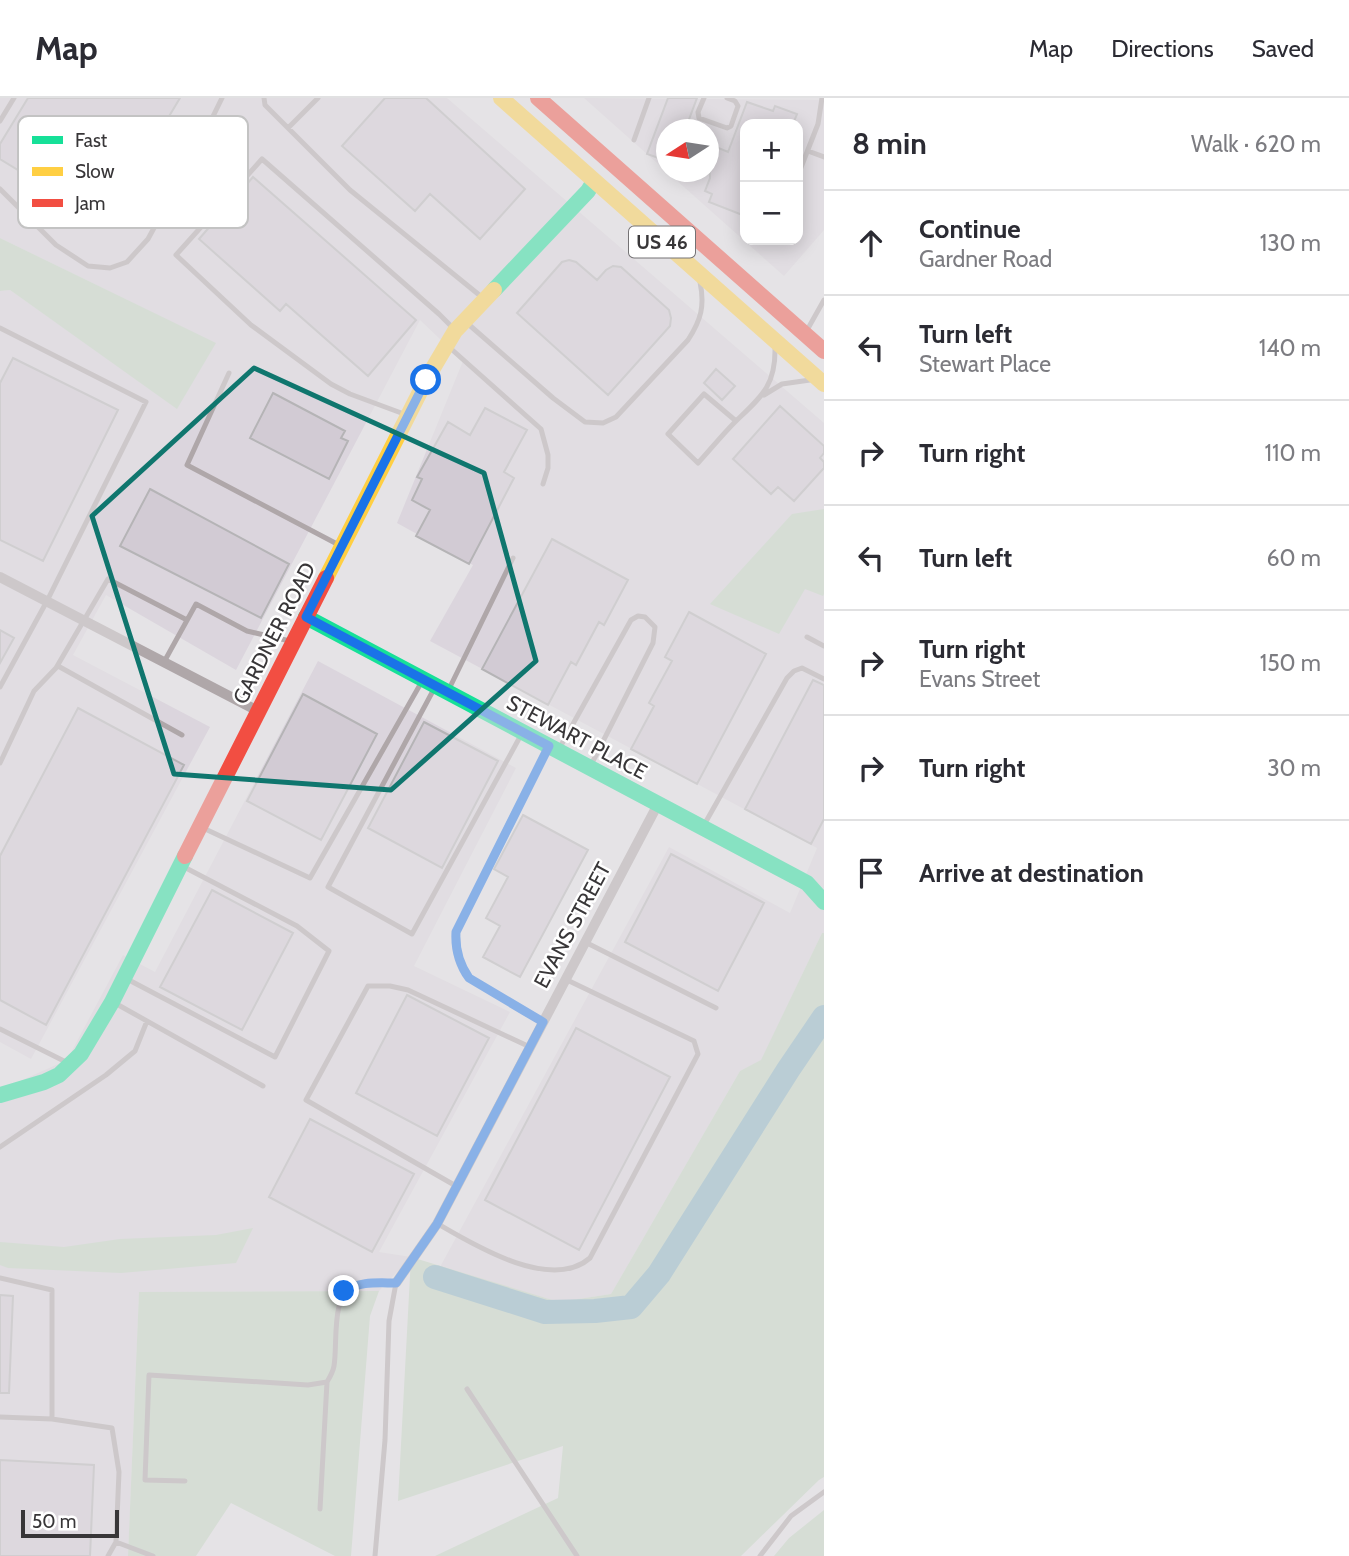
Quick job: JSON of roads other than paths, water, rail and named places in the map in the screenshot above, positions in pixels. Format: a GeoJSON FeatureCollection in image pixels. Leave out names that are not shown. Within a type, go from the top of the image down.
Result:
{"type":"FeatureCollection","features":[{"type":"Feature","properties":{"kind":"main road","name":"US 46"},"geometry":{"type":"LineString","coordinates":[[501,98],[822,383]]}},
{"type":"Feature","properties":{"kind":"main road","name":"US 46"},"geometry":{"type":"LineString","coordinates":[[538,98],[824,351]]}},
{"type":"Feature","properties":{"kind":"main road"},"geometry":{"type":"LineString","coordinates":[[544,98],[571,128]]}},
{"type":"Feature","properties":{"kind":"main road","name":"GARDNER ROAD"},"geometry":{"type":"LineString","coordinates":[[0,1095],[36,1087],[73,1065],[84,1051],[112,1002],[408,416],[455,332],[588,191],[594,181]]}},
{"type":"Feature","properties":{"kind":"main road","name":"STEWART PLACE"},"geometry":{"type":"LineString","coordinates":[[306,617],[807,883],[824,902]]}},
{"type":"Feature","properties":{"kind":"street"},"geometry":{"type":"LineString","coordinates":[[0,577],[258,711]]}},
{"type":"Feature","properties":{"kind":"street","name":"EVANS STREET"},"geometry":{"type":"LineString","coordinates":[[396,1283],[437,1224],[658,804]]}},
{"type":"Feature","properties":{"kind":"lane"},"geometry":{"type":"LineString","coordinates":[[0,121],[14,98]]}},
{"type":"Feature","properties":{"kind":"lane"},"geometry":{"type":"LineString","coordinates":[[214,116],[222,98]]}},
{"type":"Feature","properties":{"kind":"lane"},"geometry":{"type":"LineString","coordinates":[[264,98],[265,106],[350,190],[485,300]]}},
{"type":"Feature","properties":{"kind":"lane"},"geometry":{"type":"LineString","coordinates":[[288,128],[318,98]]}},
{"type":"Feature","properties":{"kind":"lane"},"geometry":{"type":"LineString","coordinates":[[634,140],[649,98]]}},
{"type":"Feature","properties":{"kind":"lane"},"geometry":{"type":"LineString","coordinates":[[704,98],[698,112],[699,118],[727,128],[731,126],[738,106],[735,101],[727,98]]}},
{"type":"Feature","properties":{"kind":"lane"},"geometry":{"type":"LineString","coordinates":[[803,163],[818,124],[822,98]]}},
{"type":"Feature","properties":{"kind":"lane"},"geometry":{"type":"LineString","coordinates":[[808,151],[824,157]]}},
{"type":"Feature","properties":{"kind":"lane"},"geometry":{"type":"LineString","coordinates":[[248,175],[262,159],[439,314],[541,429],[548,455],[548,468],[543,484]]}},
{"type":"Feature","properties":{"kind":"lane"},"geometry":{"type":"LineString","coordinates":[[0,189],[18,207]]}},
{"type":"Feature","properties":{"kind":"lane"},"geometry":{"type":"LineString","coordinates":[[39,228],[56,245],[88,266],[110,268],[127,262],[148,239],[154,228]]}},
{"type":"Feature","properties":{"kind":"lane"},"geometry":{"type":"LineString","coordinates":[[200,228],[176,255],[251,325],[331,384],[349,394],[408,416]]}},
{"type":"Feature","properties":{"kind":"lane"},"geometry":{"type":"LineString","coordinates":[[455,332],[585,422],[603,424],[616,417],[688,340],[704,300],[699,275]]}},
{"type":"Feature","properties":{"kind":"lane"},"geometry":{"type":"LineString","coordinates":[[805,334],[824,300]]}},
{"type":"Feature","properties":{"kind":"lane"},"geometry":{"type":"LineString","coordinates":[[0,328],[146,402],[47,601],[0,687]]}},
{"type":"Feature","properties":{"kind":"lane"},"geometry":{"type":"LineString","coordinates":[[736,422],[704,394],[668,435],[698,463],[761,397],[770,384],[775,365],[774,341]]}},
{"type":"Feature","properties":{"kind":"lane"},"geometry":{"type":"LineString","coordinates":[[229,373],[187,465],[342,546]]}},
{"type":"Feature","properties":{"kind":"lane"},"geometry":{"type":"LineString","coordinates":[[761,397],[792,381],[822,383]]}},
{"type":"Feature","properties":{"kind":"lane"},"geometry":{"type":"LineString","coordinates":[[200,826],[310,878],[435,686],[513,558]]}},
{"type":"Feature","properties":{"kind":"lane"},"geometry":{"type":"LineString","coordinates":[[0,763],[34,691],[58,666],[108,579],[187,620]]}},
{"type":"Feature","properties":{"kind":"lane"},"geometry":{"type":"LineString","coordinates":[[164,662],[196,604],[247,631],[293,641]]}},
{"type":"Feature","properties":{"kind":"lane"},"geometry":{"type":"LineString","coordinates":[[543,1022],[469,978],[461,967],[455,942],[456,932],[553,748],[578,714],[631,620],[638,616],[645,617],[655,627],[653,643],[590,768]]}},
{"type":"Feature","properties":{"kind":"lane"},"geometry":{"type":"LineString","coordinates":[[807,637],[824,646]]}},
{"type":"Feature","properties":{"kind":"lane"},"geometry":{"type":"LineString","coordinates":[[58,666],[182,735]]}},
{"type":"Feature","properties":{"kind":"lane"},"geometry":{"type":"LineString","coordinates":[[703,828],[787,678],[802,668],[824,679]]}},
{"type":"Feature","properties":{"kind":"lane"},"geometry":{"type":"LineString","coordinates":[[435,686],[328,887],[412,934],[523,732]]}},
{"type":"Feature","properties":{"kind":"lane"},"geometry":{"type":"LineString","coordinates":[[124,977],[275,1057],[329,951],[297,926],[180,865]]}},
{"type":"Feature","properties":{"kind":"lane"},"geometry":{"type":"LineString","coordinates":[[585,942],[716,1008]]}},
{"type":"Feature","properties":{"kind":"lane"},"geometry":{"type":"LineString","coordinates":[[437,1224],[487,1252],[536,1268],[561,1269],[580,1266],[590,1258],[698,1054],[694,1041],[565,979]]}},
{"type":"Feature","properties":{"kind":"lane"},"geometry":{"type":"LineString","coordinates":[[456,1186],[306,1100],[368,986],[390,986],[408,990],[530,1047]]}},
{"type":"Feature","properties":{"kind":"lane"},"geometry":{"type":"LineString","coordinates":[[112,1002],[263,1086]]}},
{"type":"Feature","properties":{"kind":"lane"},"geometry":{"type":"LineString","coordinates":[[0,1147],[106,1075],[135,1051],[147,1021]]}},
{"type":"Feature","properties":{"kind":"lane"},"geometry":{"type":"LineString","coordinates":[[0,1029],[73,1065]]}},
{"type":"Feature","properties":{"kind":"lane"},"geometry":{"type":"LineString","coordinates":[[0,1278],[52,1290],[52,1419]]}},
{"type":"Feature","properties":{"kind":"lane"},"geometry":{"type":"LineString","coordinates":[[320,1509],[327,1381],[334,1369],[339,1305],[344,1291],[354,1285],[367,1282],[396,1283],[389,1321],[385,1440],[375,1556]]}},
{"type":"Feature","properties":{"kind":"lane"},"geometry":{"type":"LineString","coordinates":[[185,1481],[145,1480],[149,1375],[309,1384],[327,1381]]}},
{"type":"Feature","properties":{"kind":"lane"},"geometry":{"type":"LineString","coordinates":[[467,1389],[578,1556]]}},
{"type":"Feature","properties":{"kind":"lane"},"geometry":{"type":"LineString","coordinates":[[0,1417],[52,1419],[112,1428],[119,1472],[117,1542],[108,1556]]}},
{"type":"Feature","properties":{"kind":"lane"},"geometry":{"type":"LineString","coordinates":[[760,1556],[791,1516],[824,1492]]}},
{"type":"Feature","properties":{"kind":"lane"},"geometry":{"type":"LineString","coordinates":[[117,1542],[153,1556]]}},
{"type":"Feature","properties":{"kind":"waterway"},"geometry":{"type":"LineString","coordinates":[[435,1277],[545,1312],[631,1307],[659,1274],[824,1017]]}}]}
